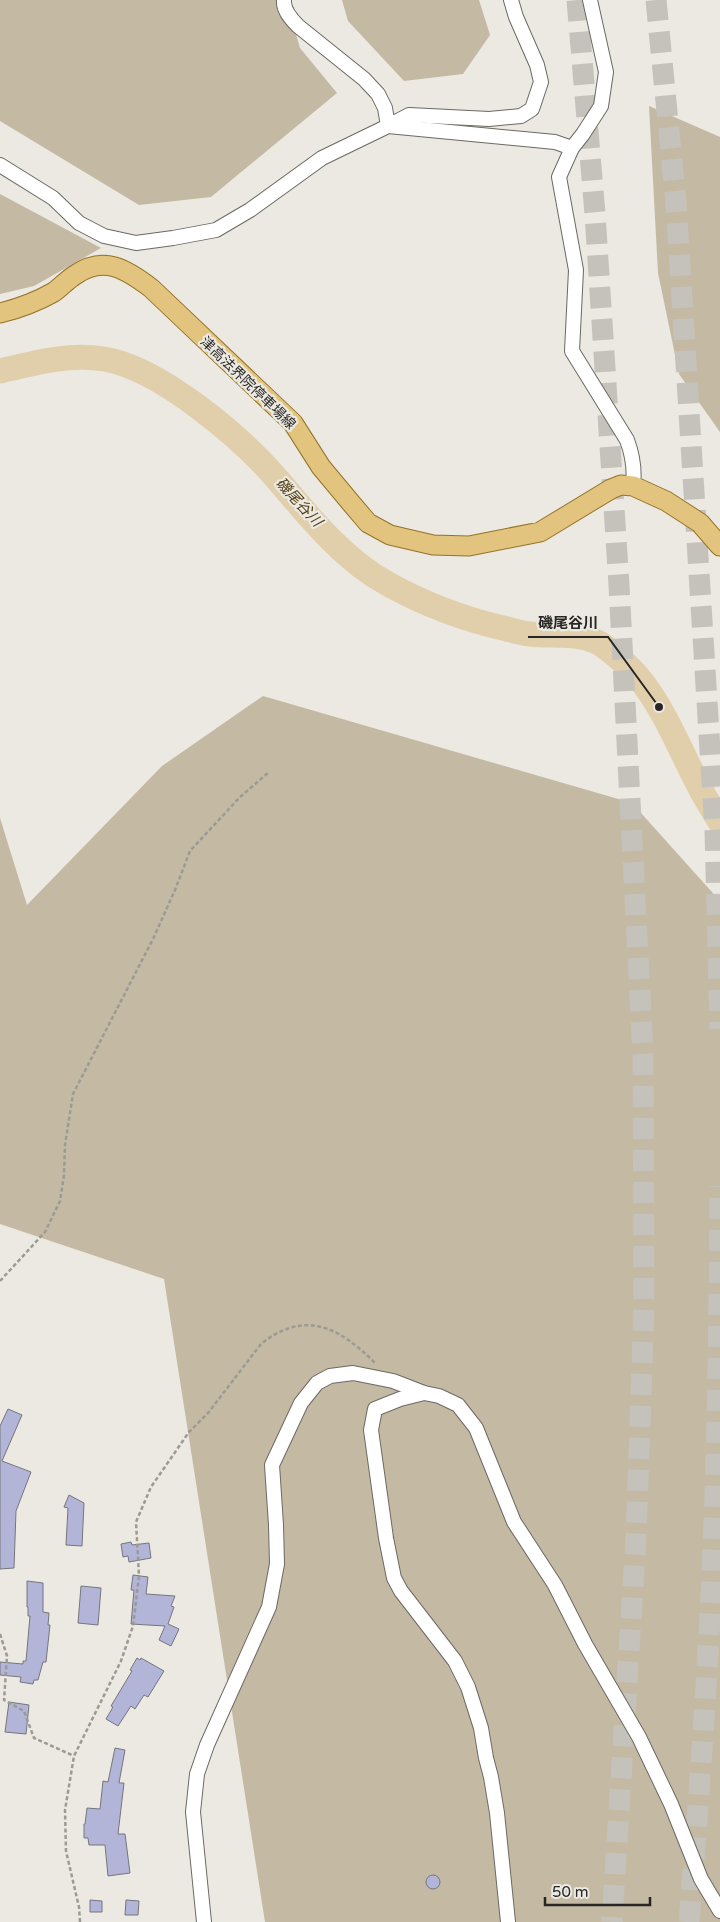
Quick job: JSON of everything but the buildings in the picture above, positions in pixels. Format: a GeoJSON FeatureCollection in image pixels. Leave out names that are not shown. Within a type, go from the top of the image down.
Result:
{"type":"FeatureCollection","features":[{"type":"Feature","properties":{"kind":"main road","name":"津高法界院停車場線"},"geometry":{"type":"LineString","coordinates":[[0,313],[12,310],[53,292],[75,274],[89,268],[104,264],[134,275],[151,288],[292,423],[321,467],[368,523],[390,535],[433,545],[469,546],[540,532],[610,489],[622,485],[633,486]]}},
{"type":"Feature","properties":{"kind":"main road"},"geometry":{"type":"LineString","coordinates":[[633,486],[666,501],[700,523],[720,546]]}},
{"type":"Feature","properties":{"kind":"street"},"geometry":{"type":"LineString","coordinates":[[284,0],[289,16],[298,26],[364,79],[378,94],[384,108],[388,126]]}},
{"type":"Feature","properties":{"kind":"street"},"geometry":{"type":"LineString","coordinates":[[0,165],[53,198],[80,223],[104,236],[136,243],[216,230],[250,210],[322,158],[409,115],[489,119],[521,116],[532,109],[542,82],[511,0]]}},
{"type":"Feature","properties":{"kind":"street"},"geometry":{"type":"LineString","coordinates":[[590,0],[606,72],[601,106],[572,148],[559,177],[576,270],[572,351],[627,440],[633,454],[635,471],[633,486]]}},
{"type":"Feature","properties":{"kind":"street"},"geometry":{"type":"LineString","coordinates":[[388,126],[555,142],[572,148]]}},
{"type":"Feature","properties":{"kind":"street"},"geometry":{"type":"LineString","coordinates":[[204,1922],[193,1812],[198,1774],[207,1745],[269,1607],[276,1564],[276,1525],[272,1465],[301,1403],[317,1383],[330,1376],[353,1373],[393,1381],[424,1393],[439,1396],[458,1406],[476,1428],[514,1522],[555,1585],[585,1644],[640,1737],[671,1804],[701,1879],[720,1911]]}},
{"type":"Feature","properties":{"kind":"street"},"geometry":{"type":"LineString","coordinates":[[424,1393],[400,1399],[374,1409],[371,1430],[386,1538],[394,1578],[401,1591],[456,1661],[468,1687],[481,1728],[493,1786],[508,1922]]}},
{"type":"Feature","properties":{"kind":"path"},"geometry":{"type":"LineString","coordinates":[[0,1281],[45,1232],[60,1201],[73,1094],[154,939],[190,851],[240,797],[269,772]]}},
{"type":"Feature","properties":{"kind":"path"},"geometry":{"type":"LineString","coordinates":[[80,1922],[79,1907],[64,1838],[74,1756],[122,1661],[133,1626],[139,1576],[136,1522],[151,1486],[189,1432],[208,1413],[261,1344],[272,1335],[293,1326],[314,1324],[341,1335],[365,1353],[393,1381]]}},
{"type":"Feature","properties":{"kind":"path"},"geometry":{"type":"LineString","coordinates":[[0,1634],[7,1656],[4,1700],[24,1711],[34,1738],[74,1756]]}},
{"type":"Feature","properties":{"kind":"shaded area"},"geometry":{"type":"Polygon","coordinates":[[[0,0],[286,0],[300,48],[337,93],[211,197],[139,205],[0,121],[0,0]]]}},
{"type":"Feature","properties":{"kind":"shaded area"},"geometry":{"type":"Polygon","coordinates":[[[342,0],[479,0],[490,35],[463,74],[404,81],[348,21],[342,0]]]}},
{"type":"Feature","properties":{"kind":"shaded area"},"geometry":{"type":"Polygon","coordinates":[[[649,106],[720,137],[720,432],[679,374],[658,273],[649,106]]]}},
{"type":"Feature","properties":{"kind":"shaded area"},"geometry":{"type":"Polygon","coordinates":[[[0,194],[101,248],[34,286],[0,294],[0,194]]]}},
{"type":"Feature","properties":{"kind":"shaded area"},"geometry":{"type":"Polygon","coordinates":[[[263,696],[632,803],[720,901],[720,1922],[265,1922],[164,1279],[0,1224],[0,818],[27,905],[162,766],[263,696]]]}},
{"type":"Feature","properties":{"kind":"waterway","name":"磯尾谷川"},"geometry":{"type":"LineString","coordinates":[[0,371],[52,360],[78,357],[104,359],[126,365],[174,390],[222,426],[262,463],[342,551],[388,584],[431,605],[461,616],[527,634],[588,639],[610,650],[639,678],[657,703],[701,790],[720,822]]}},
{"type":"Feature","properties":{"kind":"tunnel"},"geometry":{"type":"LineString","coordinates":[[577,0],[595,214],[619,585],[643,1055],[644,1307],[636,1539],[612,1922]]}},
{"type":"Feature","properties":{"kind":"tunnel"},"geometry":{"type":"LineString","coordinates":[[656,0],[676,203],[715,830],[720,1029]]}},
{"type":"Feature","properties":{"kind":"tunnel"},"geometry":{"type":"LineString","coordinates":[[689,1922],[703,1736],[713,1549],[720,1186]]}},
{"type":"Feature","properties":{"kind":"place","name":"磯尾谷川"},"geometry":{"type":"Point","coordinates":[659,707]}}]}
